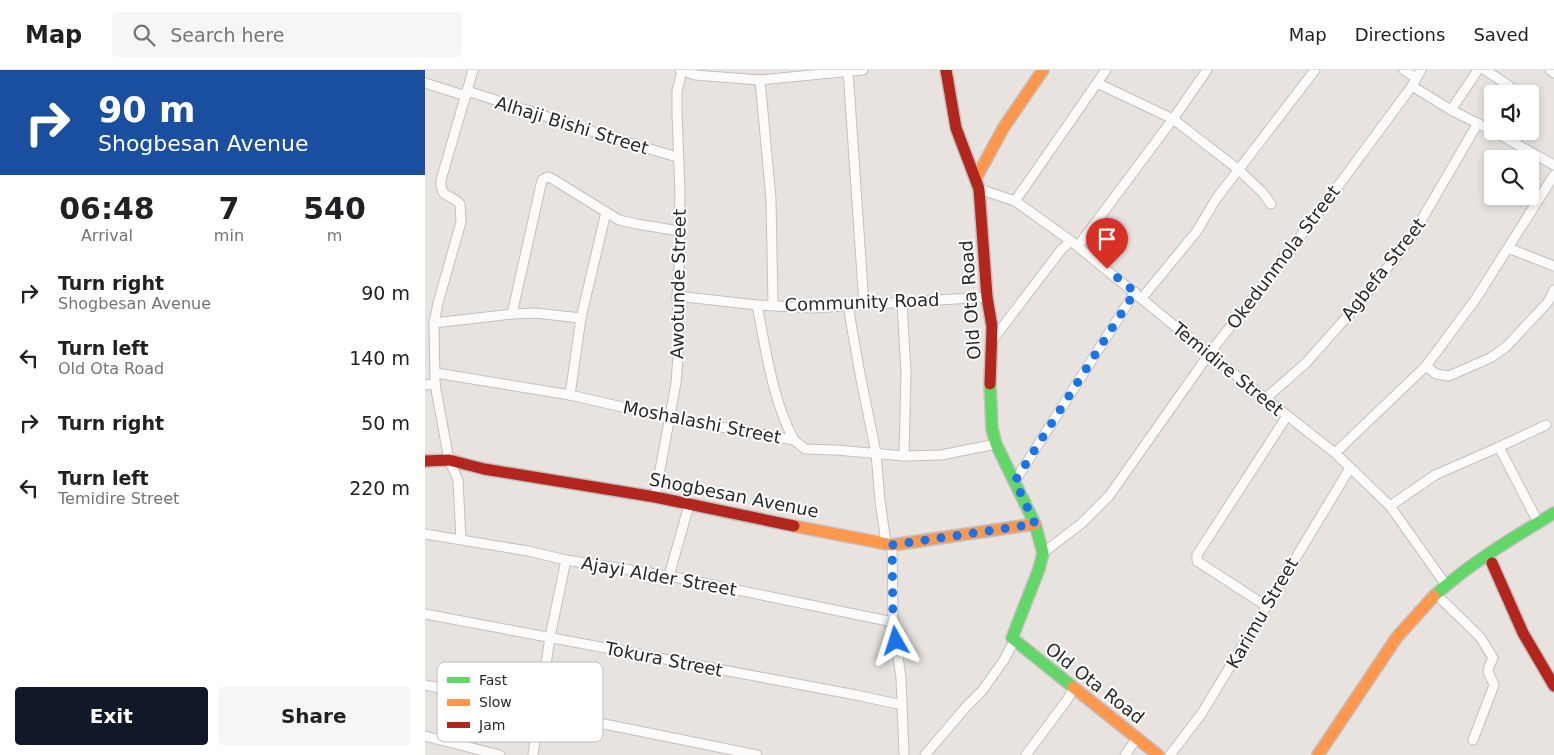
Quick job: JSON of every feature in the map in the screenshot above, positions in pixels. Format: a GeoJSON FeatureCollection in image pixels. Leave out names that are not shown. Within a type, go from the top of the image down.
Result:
{"type":"FeatureCollection","features":[{"type":"Feature","properties":{"kind":"main road"},"geometry":{"type":"LineString","coordinates":[[978,183],[1004,127],[1043,70]]}},
{"type":"Feature","properties":{"kind":"main road","name":"Old Ota Road"},"geometry":{"type":"LineString","coordinates":[[947,71],[956,128],[978,183],[987,297],[992,327],[990,412],[996,444],[1035,524],[1043,553]]}},
{"type":"Feature","properties":{"kind":"main road","name":"Shogbesan Avenue"},"geometry":{"type":"LineString","coordinates":[[425,461],[449,460],[484,469],[655,497],[889,544],[1035,524]]}},
{"type":"Feature","properties":{"kind":"main road"},"geometry":{"type":"LineString","coordinates":[[1318,755],[1397,637],[1427,604],[1447,585],[1498,547],[1554,513]]}},
{"type":"Feature","properties":{"kind":"main road"},"geometry":{"type":"LineString","coordinates":[[1329,755],[1414,628],[1455,589],[1492,563],[1554,525]]}},
{"type":"Feature","properties":{"kind":"main road"},"geometry":{"type":"LineString","coordinates":[[1014,641],[1012,638],[1013,634],[1039,569],[1043,553]]}},
{"type":"Feature","properties":{"kind":"main road"},"geometry":{"type":"LineString","coordinates":[[1492,563],[1523,634],[1554,686]]}},
{"type":"Feature","properties":{"kind":"main road","name":"Old Ota Road"},"geometry":{"type":"LineString","coordinates":[[1014,641],[1073,690],[1159,755]]}},
{"type":"Feature","properties":{"kind":"street"},"geometry":{"type":"LineString","coordinates":[[461,540],[458,480],[449,460],[435,384],[434,323],[461,222],[460,204],[447,196],[441,188],[441,180],[473,70]]}},
{"type":"Feature","properties":{"kind":"street"},"geometry":{"type":"LineString","coordinates":[[681,70],[695,74],[715,73],[760,80],[863,70]]}},
{"type":"Feature","properties":{"kind":"street","name":"Awotunde Street"},"geometry":{"type":"LineString","coordinates":[[655,497],[676,383],[679,343],[677,296],[680,249],[680,193],[677,157],[677,91],[681,70]]}},
{"type":"Feature","properties":{"kind":"street"},"geometry":{"type":"LineString","coordinates":[[1015,201],[1105,70]]}},
{"type":"Feature","properties":{"kind":"street"},"geometry":{"type":"LineString","coordinates":[[991,342],[1061,250],[1075,243],[1173,119],[1207,70]]}},
{"type":"Feature","properties":{"kind":"street"},"geometry":{"type":"LineString","coordinates":[[1015,481],[1138,295],[1197,231],[1216,199],[1315,70]]}},
{"type":"Feature","properties":{"kind":"street"},"geometry":{"type":"LineString","coordinates":[[1404,70],[1414,82],[1451,110],[1484,126]]}},
{"type":"Feature","properties":{"kind":"street","name":"Okedunmola Street"},"geometry":{"type":"LineString","coordinates":[[1043,553],[1082,523],[1109,496],[1209,354],[1316,216],[1421,70]]}},
{"type":"Feature","properties":{"kind":"street"},"geometry":{"type":"LineString","coordinates":[[1451,110],[1478,70]]}},
{"type":"Feature","properties":{"kind":"street"},"geometry":{"type":"LineString","coordinates":[[1485,70],[1508,85]]}},
{"type":"Feature","properties":{"kind":"street"},"geometry":{"type":"LineString","coordinates":[[1550,70],[1554,73]]}},
{"type":"Feature","properties":{"kind":"street"},"geometry":{"type":"LineString","coordinates":[[848,71],[863,305]]}},
{"type":"Feature","properties":{"kind":"street"},"geometry":{"type":"LineString","coordinates":[[760,80],[771,199],[773,305]]}},
{"type":"Feature","properties":{"kind":"street","name":"Alhaji Bishi Street"},"geometry":{"type":"LineString","coordinates":[[425,83],[466,93],[677,157]]}},
{"type":"Feature","properties":{"kind":"street"},"geometry":{"type":"LineString","coordinates":[[1097,83],[1173,119],[1239,170],[1262,192],[1271,204]]}},
{"type":"Feature","properties":{"kind":"street","name":"Agbefa Street"},"geometry":{"type":"LineString","coordinates":[[1266,398],[1306,363],[1360,302],[1411,238],[1478,123]]}},
{"type":"Feature","properties":{"kind":"street"},"geometry":{"type":"LineString","coordinates":[[1509,140],[1554,165]]}},
{"type":"Feature","properties":{"kind":"street"},"geometry":{"type":"LineString","coordinates":[[1335,453],[1426,366],[1509,248],[1554,175]]}},
{"type":"Feature","properties":{"kind":"street"},"geometry":{"type":"LineString","coordinates":[[512,314],[542,180],[547,177],[606,212],[627,222],[679,231]]}},
{"type":"Feature","properties":{"kind":"street","name":"Temidire Street"},"geometry":{"type":"LineString","coordinates":[[978,183],[1015,201],[1075,243],[1209,354],[1335,453],[1390,506],[1447,585]]}},
{"type":"Feature","properties":{"kind":"street"},"geometry":{"type":"LineString","coordinates":[[570,395],[581,318],[606,212]]}},
{"type":"Feature","properties":{"kind":"street"},"geometry":{"type":"LineString","coordinates":[[1509,248],[1554,266]]}},
{"type":"Feature","properties":{"kind":"street"},"geometry":{"type":"LineString","coordinates":[[1426,366],[1436,374],[1449,376],[1490,358],[1505,347],[1548,302],[1554,290]]}},
{"type":"Feature","properties":{"kind":"street","name":"Community Road"},"geometry":{"type":"LineString","coordinates":[[677,296],[812,308],[987,297]]}},
{"type":"Feature","properties":{"kind":"street"},"geometry":{"type":"LineString","coordinates":[[902,303],[906,372],[904,456]]}},
{"type":"Feature","properties":{"kind":"street"},"geometry":{"type":"LineString","coordinates":[[757,304],[772,379],[787,426],[794,440]]}},
{"type":"Feature","properties":{"kind":"street"},"geometry":{"type":"LineString","coordinates":[[849,306],[876,453],[880,501],[889,544],[893,622],[901,678],[904,755]]}},
{"type":"Feature","properties":{"kind":"street"},"geometry":{"type":"LineString","coordinates":[[434,323],[512,314],[581,318]]}},
{"type":"Feature","properties":{"kind":"street","name":"Moshalashi Street"},"geometry":{"type":"LineString","coordinates":[[436,374],[570,395],[670,418],[794,440],[805,449],[904,456],[941,455],[996,444]]}},
{"type":"Feature","properties":{"kind":"street"},"geometry":{"type":"LineString","coordinates":[[425,385],[435,384]]}},
{"type":"Feature","properties":{"kind":"street"},"geometry":{"type":"LineString","coordinates":[[1266,606],[1197,561],[1197,555],[1287,416]]}},
{"type":"Feature","properties":{"kind":"street"},"geometry":{"type":"LineString","coordinates":[[1390,506],[1435,475],[1546,425]]}},
{"type":"Feature","properties":{"kind":"street"},"geometry":{"type":"LineString","coordinates":[[1499,447],[1538,522]]}},
{"type":"Feature","properties":{"kind":"street","name":"Karimu Street"},"geometry":{"type":"LineString","coordinates":[[1170,755],[1202,713],[1239,655],[1266,606],[1350,468]]}},
{"type":"Feature","properties":{"kind":"street"},"geometry":{"type":"LineString","coordinates":[[669,576],[689,505]]}},
{"type":"Feature","properties":{"kind":"street","name":"Ajayi Alder Street"},"geometry":{"type":"LineString","coordinates":[[425,534],[566,560],[669,576],[893,622]]}},
{"type":"Feature","properties":{"kind":"street"},"geometry":{"type":"LineString","coordinates":[[547,662],[566,560]]}},
{"type":"Feature","properties":{"kind":"street"},"geometry":{"type":"LineString","coordinates":[[1442,600],[1480,637],[1493,658],[1487,674],[1494,685],[1473,740]]}},
{"type":"Feature","properties":{"kind":"street","name":"Tokura Street"},"geometry":{"type":"LineString","coordinates":[[425,614],[856,695],[902,706]]}},
{"type":"Feature","properties":{"kind":"street"},"geometry":{"type":"LineString","coordinates":[[930,753],[966,707],[982,691],[1004,660],[1014,641]]}},
{"type":"Feature","properties":{"kind":"street"},"geometry":{"type":"LineString","coordinates":[[1026,755],[1073,690]]}},
{"type":"Feature","properties":{"kind":"street"},"geometry":{"type":"LineString","coordinates":[[603,724],[757,755]]}},
{"type":"Feature","properties":{"kind":"street"},"geometry":{"type":"LineString","coordinates":[[1125,755],[1137,738]]}},
{"type":"Feature","properties":{"kind":"street"},"geometry":{"type":"LineString","coordinates":[[449,742],[500,755]]}},
{"type":"Feature","properties":{"kind":"street"},"geometry":{"type":"LineString","coordinates":[[533,755],[535,742]]}},
{"type":"Feature","properties":{"kind":"traffic: fast"},"geometry":{"type":"LineString","coordinates":[[990,384],[992,429],[996,444],[1035,524],[1043,553],[1039,569],[1012,638],[1073,687]]}},
{"type":"Feature","properties":{"kind":"traffic: fast"},"geometry":{"type":"LineString","coordinates":[[1434,596],[1477,562],[1554,513]]}},
{"type":"Feature","properties":{"kind":"traffic: slow"},"geometry":{"type":"LineString","coordinates":[[976,178],[1004,127],[1043,70]]}},
{"type":"Feature","properties":{"kind":"traffic: slow"},"geometry":{"type":"LineString","coordinates":[[794,526],[892,545],[1035,524]]}},
{"type":"Feature","properties":{"kind":"traffic: slow"},"geometry":{"type":"LineString","coordinates":[[1318,755],[1397,637],[1434,596]]}},
{"type":"Feature","properties":{"kind":"traffic: slow"},"geometry":{"type":"LineString","coordinates":[[1073,687],[1158,755]]}},
{"type":"Feature","properties":{"kind":"traffic: jam"},"geometry":{"type":"LineString","coordinates":[[946,70],[956,128],[979,189],[987,297],[992,327],[990,384]]}},
{"type":"Feature","properties":{"kind":"traffic: jam"},"geometry":{"type":"LineString","coordinates":[[425,461],[449,460],[484,469],[655,497],[794,526]]}},
{"type":"Feature","properties":{"kind":"traffic: jam"},"geometry":{"type":"LineString","coordinates":[[1492,563],[1523,633],[1554,686]]}},
{"type":"Feature","properties":{"kind":"route"},"geometry":{"type":"LineString","coordinates":[[896,641],[893,622],[892,545],[1035,524],[1015,481],[1135,292],[1107,269]]}}]}
